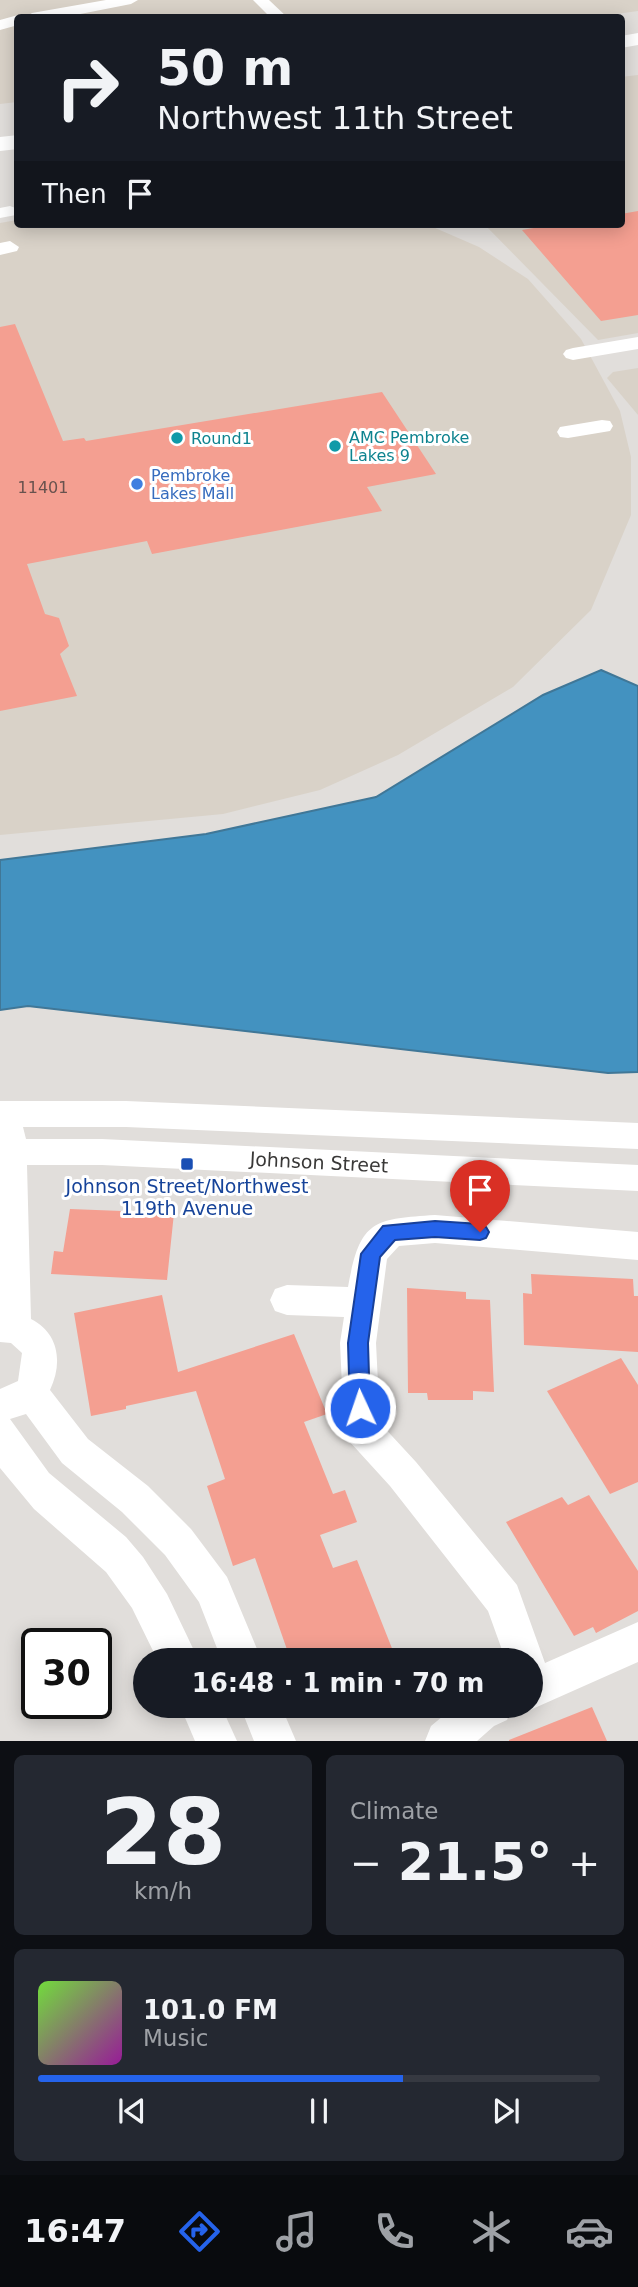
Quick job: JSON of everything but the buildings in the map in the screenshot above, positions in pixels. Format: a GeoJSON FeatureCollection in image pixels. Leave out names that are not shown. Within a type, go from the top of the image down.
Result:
{"type":"FeatureCollection","features":[{"type":"Feature","properties":{"kind":"street"},"geometry":{"type":"LineString","coordinates":[[54,14],[131,0]]}},
{"type":"Feature","properties":{"kind":"street"},"geometry":{"type":"LineString","coordinates":[[260,0],[276,14]]}},
{"type":"Feature","properties":{"kind":"street"},"geometry":{"type":"LineString","coordinates":[[638,343],[578,362],[638,361]]}},
{"type":"Feature","properties":{"kind":"street"},"geometry":{"type":"LineString","coordinates":[[568,432],[602,426]]}},
{"type":"Feature","properties":{"kind":"street"},"geometry":{"type":"LineString","coordinates":[[5,1114],[7,1326],[34,1340],[40,1350],[38,1378],[15,1399],[135,1499],[178,1542],[213,1590],[237,1648]]}},
{"type":"Feature","properties":{"kind":"street","name":"Johnson Street"},"geometry":{"type":"LineString","coordinates":[[5,1114],[126,1114],[638,1136]]}},
{"type":"Feature","properties":{"kind":"street","name":"Johnson Street"},"geometry":{"type":"LineString","coordinates":[[6,1152],[102,1152],[638,1178]]}},
{"type":"Feature","properties":{"kind":"street"},"geometry":{"type":"LineString","coordinates":[[521,1648],[503,1599],[403,1474],[362,1429],[358,1343],[371,1254],[390,1232],[435,1229],[638,1246]]}},
{"type":"Feature","properties":{"kind":"street"},"geometry":{"type":"LineString","coordinates":[[287,1300],[363,1303]]}},
{"type":"Feature","properties":{"kind":"street"},"geometry":{"type":"LineString","coordinates":[[0,1432],[9,1453],[35,1484],[119,1557],[152,1604],[173,1648]]}},
{"type":"Feature","properties":{"kind":"street"},"geometry":{"type":"LineString","coordinates":[[543,1673],[638,1642]]}},
{"type":"Feature","properties":{"kind":"street"},"geometry":{"type":"LineString","coordinates":[[205,1718],[216,1741]]}},
{"type":"Feature","properties":{"kind":"street"},"geometry":{"type":"LineString","coordinates":[[265,1718],[275,1741]]}},
{"type":"Feature","properties":{"kind":"street"},"geometry":{"type":"LineString","coordinates":[[446,1741],[473,1718]]}},
{"type":"Feature","properties":{"kind":"shaded area"},"geometry":{"type":"Polygon","coordinates":[[[0,0],[638,0],[638,11],[616,14],[14,14],[14,102],[0,104],[0,0]]]}},
{"type":"Feature","properties":{"kind":"shaded area"},"geometry":{"type":"Polygon","coordinates":[[[638,75],[638,333],[598,340],[488,228],[625,228],[625,77],[638,75]]]}},
{"type":"Feature","properties":{"kind":"shaded area"},"geometry":{"type":"Polygon","coordinates":[[[14,221],[14,228],[435,228],[479,247],[528,279],[581,339],[620,411],[631,457],[631,515],[591,610],[513,687],[398,755],[320,790],[223,814],[0,835],[0,223],[14,221]]]}},
{"type":"Feature","properties":{"kind":"shaded area"},"geometry":{"type":"Polygon","coordinates":[[[638,368],[638,415],[607,378],[613,372],[638,368]]]}},
{"type":"Feature","properties":{"kind":"water"},"geometry":{"type":"Polygon","coordinates":[[[601,670],[638,686],[638,1072],[608,1073],[28,1006],[0,1010],[0,860],[206,834],[376,797],[543,695],[601,670]]]}},
{"type":"Feature","properties":{"kind":"place","name":"Round1"},"geometry":{"type":"Point","coordinates":[177,438]}},
{"type":"Feature","properties":{"kind":"place","name":"AMC Pembroke Lakes 9"},"geometry":{"type":"Point","coordinates":[335,446]}},
{"type":"Feature","properties":{"kind":"place","name":"Pembroke Lakes Mall"},"geometry":{"type":"Point","coordinates":[137,484]}},
{"type":"Feature","properties":{"kind":"place","name":"Johnson Street/Northwest 119th Avenue"},"geometry":{"type":"Point","coordinates":[187,1164]}},
{"type":"Feature","properties":{"kind":"route"},"geometry":{"type":"LineString","coordinates":[[360,1408],[358,1343],[371,1254],[390,1232],[435,1229],[480,1232]]}}]}
